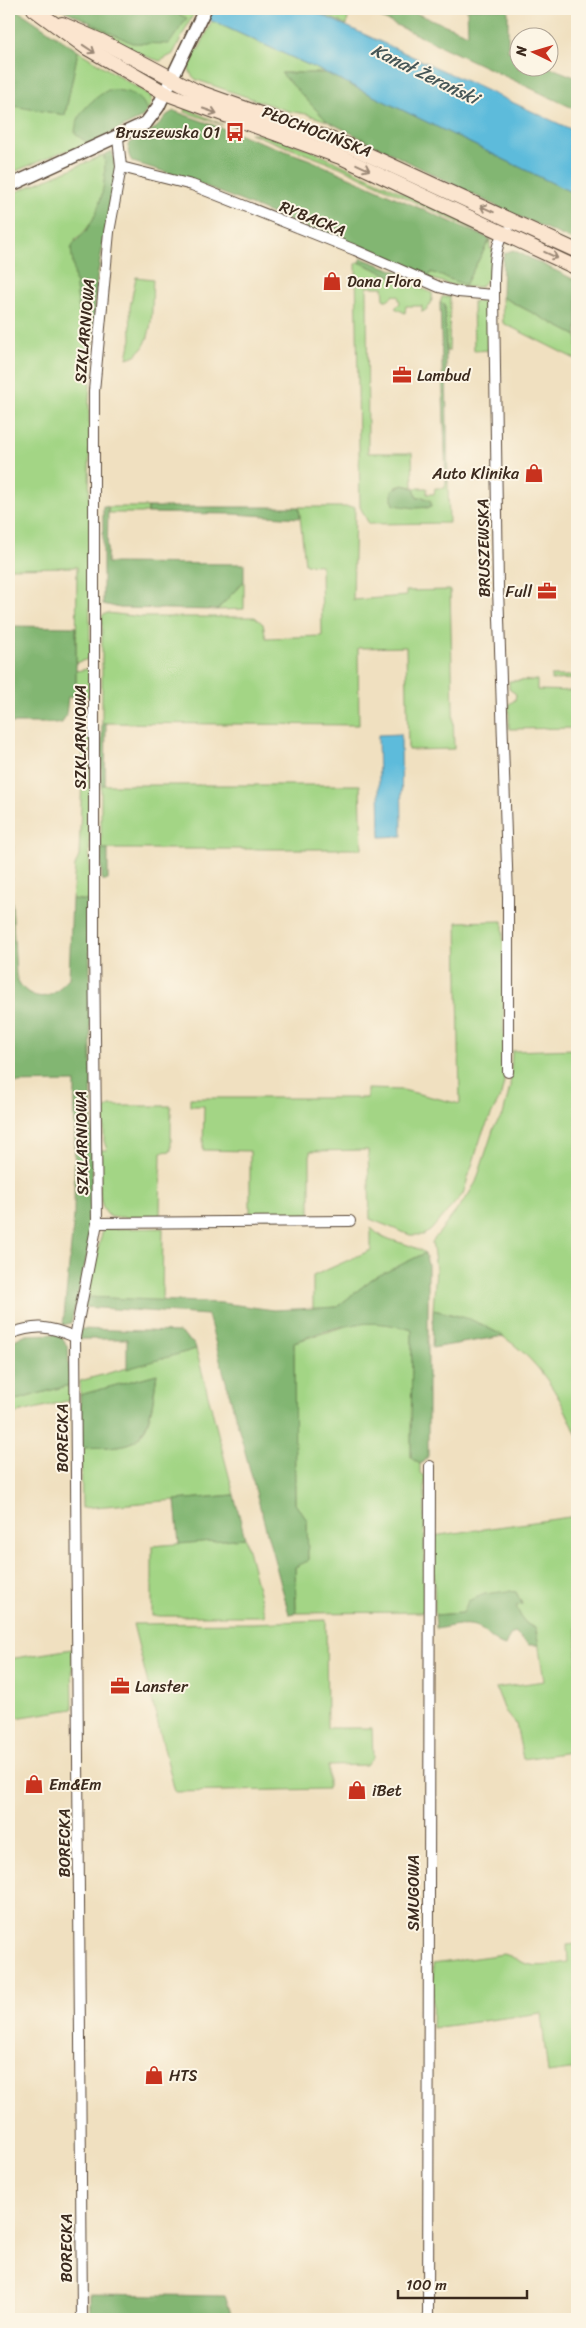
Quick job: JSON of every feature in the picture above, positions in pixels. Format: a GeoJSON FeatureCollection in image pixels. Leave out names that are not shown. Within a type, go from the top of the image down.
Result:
{"type":"FeatureCollection","features":[{"type":"Feature","properties":{"kind":"main road","name":"PŁOCHOCIŃSKA"},"geometry":{"type":"LineString","coordinates":[[34,9],[87,48],[165,93],[343,158],[577,268]]}},
{"type":"Feature","properties":{"kind":"main road","name":"PŁOCHOCIŃSKA"},"geometry":{"type":"LineString","coordinates":[[50,19],[82,31],[196,91],[347,145],[577,251]]}},
{"type":"Feature","properties":{"kind":"street"},"geometry":{"type":"LineString","coordinates":[[9,186],[118,138],[146,123],[155,113],[205,9]]}},
{"type":"Feature","properties":{"kind":"street","name":"SZKLARNIOWA"},"geometry":{"type":"LineString","coordinates":[[75,1337],[97,1223],[94,946],[94,391],[108,242],[121,167],[118,138]]}},
{"type":"Feature","properties":{"kind":"street","name":"RYBACKA"},"geometry":{"type":"LineString","coordinates":[[121,167],[192,185],[355,250],[439,287],[458,292],[494,295]]}},
{"type":"Feature","properties":{"kind":"street"},"geometry":{"type":"LineString","coordinates":[[502,233],[515,229],[532,230]]}},
{"type":"Feature","properties":{"kind":"street","name":"BRUSZEWSKA"},"geometry":{"type":"LineString","coordinates":[[502,233],[494,265],[494,295],[498,587],[506,846],[508,1072]]}},
{"type":"Feature","properties":{"kind":"street"},"geometry":{"type":"LineString","coordinates":[[498,249],[516,242],[524,243]]}},
{"type":"Feature","properties":{"kind":"street"},"geometry":{"type":"LineString","coordinates":[[97,1223],[350,1221]]}},
{"type":"Feature","properties":{"kind":"street"},"geometry":{"type":"LineString","coordinates":[[9,1334],[38,1326],[57,1329],[75,1337]]}},
{"type":"Feature","properties":{"kind":"street","name":"BORECKA"},"geometry":{"type":"LineString","coordinates":[[75,1337],[82,2319]]}},
{"type":"Feature","properties":{"kind":"street","name":"SMUGOWA"},"geometry":{"type":"LineString","coordinates":[[428,2319],[430,1466]]}},
{"type":"Feature","properties":{"kind":"green space"},"geometry":{"type":"Polygon","coordinates":[[[9,9],[16,9],[78,51],[65,115],[13,106],[9,136],[9,9]]]}},
{"type":"Feature","properties":{"kind":"green space"},"geometry":{"type":"Polygon","coordinates":[[[62,9],[169,9],[187,18],[169,44],[132,43],[62,9]]]}},
{"type":"Feature","properties":{"kind":"green space"},"geometry":{"type":"Polygon","coordinates":[[[169,9],[185,9],[194,13],[173,54],[160,61],[142,55],[90,27],[90,22],[132,43],[186,19],[169,9]]]}},
{"type":"Feature","properties":{"kind":"green space"},"geometry":{"type":"Polygon","coordinates":[[[311,9],[349,9],[347,25],[311,9]]]}},
{"type":"Feature","properties":{"kind":"green space"},"geometry":{"type":"Polygon","coordinates":[[[362,9],[405,9],[468,34],[467,9],[508,9],[508,78],[362,9]]]}},
{"type":"Feature","properties":{"kind":"green space"},"geometry":{"type":"Polygon","coordinates":[[[212,21],[326,73],[282,73],[327,121],[306,114],[288,111],[193,77],[189,66],[194,50],[199,49],[212,21]]]}},
{"type":"Feature","properties":{"kind":"green space"},"geometry":{"type":"Polygon","coordinates":[[[78,51],[151,96],[151,103],[147,112],[89,144],[59,153],[9,174],[9,136],[13,105],[65,115],[78,51]]]}},
{"type":"Feature","properties":{"kind":"green space"},"geometry":{"type":"Polygon","coordinates":[[[558,71],[577,78],[577,110],[509,78],[558,78],[558,71]]]}},
{"type":"Feature","properties":{"kind":"green space"},"geometry":{"type":"Polygon","coordinates":[[[281,73],[326,73],[577,195],[577,242],[504,210],[327,121],[281,73]]]}},
{"type":"Feature","properties":{"kind":"green space"},"geometry":{"type":"Polygon","coordinates":[[[108,90],[132,94],[142,101],[147,112],[141,118],[89,144],[75,134],[78,120],[90,103],[108,90]]]}},
{"type":"Feature","properties":{"kind":"green space"},"geometry":{"type":"Polygon","coordinates":[[[186,108],[223,125],[185,112],[186,108]]]}},
{"type":"Feature","properties":{"kind":"green space"},"geometry":{"type":"Polygon","coordinates":[[[174,111],[308,159],[490,239],[465,285],[431,272],[428,278],[188,179],[133,162],[128,153],[130,143],[157,127],[167,115],[174,111]]]}},
{"type":"Feature","properties":{"kind":"green space"},"geometry":{"type":"Polygon","coordinates":[[[250,133],[267,135],[310,150],[490,233],[492,238],[340,167],[250,133]]]}},
{"type":"Feature","properties":{"kind":"green space"},"geometry":{"type":"Polygon","coordinates":[[[112,151],[116,172],[97,278],[94,329],[81,327],[71,249],[86,231],[96,214],[104,184],[104,155],[112,151]]]}},
{"type":"Feature","properties":{"kind":"green space"},"geometry":{"type":"Polygon","coordinates":[[[104,155],[105,178],[100,202],[91,223],[75,240],[81,327],[94,329],[89,400],[90,655],[88,659],[76,663],[77,567],[9,568],[11,194],[104,155]]]}},
{"type":"Feature","properties":{"kind":"green space"},"geometry":{"type":"Polygon","coordinates":[[[490,239],[490,249],[493,249],[489,277],[480,287],[460,287],[428,278],[431,272],[465,285],[490,239]]]}},
{"type":"Feature","properties":{"kind":"green space"},"geometry":{"type":"Polygon","coordinates":[[[513,250],[577,281],[577,336],[502,297],[503,259],[505,253],[513,250]]]}},
{"type":"Feature","properties":{"kind":"green space"},"geometry":{"type":"Polygon","coordinates":[[[361,258],[401,273],[413,283],[412,285],[359,262],[361,258]]]}},
{"type":"Feature","properties":{"kind":"green space"},"geometry":{"type":"Polygon","coordinates":[[[359,262],[432,293],[432,299],[425,311],[422,312],[422,306],[406,306],[405,313],[395,308],[400,303],[398,296],[394,295],[384,300],[383,287],[367,287],[368,453],[412,453],[413,487],[403,485],[396,487],[406,506],[428,508],[427,500],[423,497],[416,498],[414,488],[427,488],[427,494],[434,494],[435,488],[445,488],[446,482],[448,483],[449,523],[369,524],[360,507],[356,264],[359,262]]]}},
{"type":"Feature","properties":{"kind":"green space"},"geometry":{"type":"Polygon","coordinates":[[[136,277],[153,279],[152,313],[148,337],[143,347],[137,354],[127,358],[131,339],[130,307],[136,277]]]}},
{"type":"Feature","properties":{"kind":"green space"},"geometry":{"type":"Polygon","coordinates":[[[442,297],[450,297],[449,351],[446,351],[445,304],[440,303],[442,297]]]}},
{"type":"Feature","properties":{"kind":"green space"},"geometry":{"type":"Polygon","coordinates":[[[502,297],[577,336],[577,360],[503,323],[502,297]]]}},
{"type":"Feature","properties":{"kind":"green space"},"geometry":{"type":"Polygon","coordinates":[[[473,301],[486,302],[488,311],[491,312],[491,350],[474,351],[473,301]]]}},
{"type":"Feature","properties":{"kind":"green space"},"geometry":{"type":"Polygon","coordinates":[[[440,303],[445,304],[448,483],[446,482],[440,303]]]}},
{"type":"Feature","properties":{"kind":"green space"},"geometry":{"type":"Polygon","coordinates":[[[403,485],[414,488],[417,498],[423,497],[431,501],[431,507],[415,508],[394,505],[392,490],[403,485]]]}},
{"type":"Feature","properties":{"kind":"green space"},"geometry":{"type":"Polygon","coordinates":[[[103,506],[108,507],[107,563],[244,564],[244,581],[217,610],[120,608],[103,604],[103,506]]]}},
{"type":"Feature","properties":{"kind":"green space"},"geometry":{"type":"Polygon","coordinates":[[[108,507],[148,507],[148,513],[108,513],[108,507]]]}},
{"type":"Feature","properties":{"kind":"green space"},"geometry":{"type":"Polygon","coordinates":[[[148,507],[299,507],[300,518],[233,514],[148,513],[148,507]]]}},
{"type":"Feature","properties":{"kind":"green space"},"geometry":{"type":"Polygon","coordinates":[[[299,507],[355,507],[353,600],[406,596],[406,591],[450,590],[454,749],[408,750],[406,647],[358,648],[359,725],[102,723],[102,616],[107,613],[142,617],[255,617],[263,624],[266,638],[322,636],[321,565],[305,564],[299,507]]]}},
{"type":"Feature","properties":{"kind":"green space"},"geometry":{"type":"Polygon","coordinates":[[[244,581],[244,609],[217,610],[244,581]]]}},
{"type":"Feature","properties":{"kind":"green space"},"geometry":{"type":"Polygon","coordinates":[[[9,626],[76,627],[76,697],[68,697],[66,715],[62,723],[9,723],[9,626]]]}},
{"type":"Feature","properties":{"kind":"green space"},"geometry":{"type":"Polygon","coordinates":[[[87,669],[90,671],[90,696],[76,697],[76,671],[87,669]]]}},
{"type":"Feature","properties":{"kind":"green space"},"geometry":{"type":"Polygon","coordinates":[[[551,676],[577,676],[577,679],[551,680],[551,676]]]}},
{"type":"Feature","properties":{"kind":"green space"},"geometry":{"type":"Polygon","coordinates":[[[537,680],[537,690],[577,691],[577,728],[509,729],[509,704],[515,700],[516,694],[509,689],[509,681],[537,680]]]}},
{"type":"Feature","properties":{"kind":"green space"},"geometry":{"type":"Polygon","coordinates":[[[102,723],[106,723],[105,785],[101,785],[102,723]]]}},
{"type":"Feature","properties":{"kind":"green space"},"geometry":{"type":"Polygon","coordinates":[[[84,725],[91,725],[89,901],[72,899],[75,866],[79,856],[84,725]]]}},
{"type":"Feature","properties":{"kind":"green space"},"geometry":{"type":"Polygon","coordinates":[[[101,785],[360,785],[362,849],[101,849],[101,785]]]}},
{"type":"Feature","properties":{"kind":"green space"},"geometry":{"type":"Polygon","coordinates":[[[9,833],[11,834],[13,847],[11,884],[16,975],[27,992],[39,996],[52,994],[69,978],[72,899],[89,901],[93,1216],[90,1243],[71,1323],[63,1325],[74,1216],[75,1082],[9,1083],[9,833]]]}},
{"type":"Feature","properties":{"kind":"green space"},"geometry":{"type":"Polygon","coordinates":[[[101,849],[108,849],[108,880],[102,880],[101,849]]]}},
{"type":"Feature","properties":{"kind":"green space"},"geometry":{"type":"Polygon","coordinates":[[[503,921],[504,1082],[501,1095],[482,1134],[463,1194],[430,1231],[423,1235],[410,1235],[370,1219],[368,1150],[310,1151],[310,1218],[250,1217],[250,1151],[203,1150],[204,1106],[190,1106],[190,1098],[367,1098],[367,1089],[403,1090],[460,1104],[457,922],[503,921]]]}},
{"type":"Feature","properties":{"kind":"green space"},"geometry":{"type":"Polygon","coordinates":[[[577,1049],[577,1436],[566,1411],[553,1389],[539,1369],[523,1352],[504,1337],[483,1325],[460,1316],[433,1310],[436,1269],[432,1242],[467,1197],[476,1182],[494,1127],[503,1115],[510,1087],[512,1051],[577,1049]]]}},
{"type":"Feature","properties":{"kind":"green space"},"geometry":{"type":"Polygon","coordinates":[[[110,1106],[171,1106],[171,1151],[161,1152],[160,1218],[111,1217],[102,1206],[100,1197],[101,1150],[107,1150],[104,1141],[104,1111],[110,1106]]]}},
{"type":"Feature","properties":{"kind":"green space"},"geometry":{"type":"Polygon","coordinates":[[[163,1228],[162,1301],[86,1297],[103,1229],[163,1228]]]}},
{"type":"Feature","properties":{"kind":"green space"},"geometry":{"type":"Polygon","coordinates":[[[371,1228],[383,1237],[411,1246],[425,1253],[372,1279],[337,1307],[313,1309],[313,1276],[371,1250],[371,1228]]]}},
{"type":"Feature","properties":{"kind":"green space"},"geometry":{"type":"Polygon","coordinates":[[[425,1253],[428,1265],[428,1456],[424,1462],[420,1464],[411,1458],[412,1330],[396,1326],[366,1323],[339,1327],[294,1342],[295,1504],[307,1520],[308,1561],[295,1567],[296,1613],[289,1614],[208,1315],[83,1307],[86,1297],[222,1303],[274,1310],[337,1307],[372,1279],[425,1253]]]}},
{"type":"Feature","properties":{"kind":"green space"},"geometry":{"type":"Polygon","coordinates":[[[433,1310],[470,1319],[504,1336],[432,1348],[433,1310]]]}},
{"type":"Feature","properties":{"kind":"green space"},"geometry":{"type":"Polygon","coordinates":[[[360,1322],[390,1323],[412,1330],[411,1458],[420,1464],[420,1473],[425,1477],[424,1612],[296,1613],[295,1567],[308,1560],[307,1520],[295,1504],[294,1342],[360,1322]]]}},
{"type":"Feature","properties":{"kind":"green space"},"geometry":{"type":"Polygon","coordinates":[[[80,1329],[179,1332],[195,1345],[196,1349],[127,1369],[127,1339],[79,1339],[80,1329]]]}},
{"type":"Feature","properties":{"kind":"green space"},"geometry":{"type":"Polygon","coordinates":[[[59,1334],[68,1347],[70,1385],[9,1402],[9,1343],[24,1335],[59,1334]]]}},
{"type":"Feature","properties":{"kind":"green space"},"geometry":{"type":"Polygon","coordinates":[[[196,1349],[234,1495],[82,1508],[81,1448],[117,1446],[136,1440],[143,1433],[147,1424],[153,1403],[157,1374],[80,1395],[80,1381],[196,1349]]]}},
{"type":"Feature","properties":{"kind":"green space"},"geometry":{"type":"Polygon","coordinates":[[[157,1374],[147,1424],[136,1440],[117,1446],[81,1448],[80,1395],[157,1374]]]}},
{"type":"Feature","properties":{"kind":"green space"},"geometry":{"type":"Polygon","coordinates":[[[70,1385],[71,1400],[9,1415],[9,1402],[70,1385]]]}},
{"type":"Feature","properties":{"kind":"green space"},"geometry":{"type":"Polygon","coordinates":[[[234,1495],[245,1538],[179,1544],[175,1500],[234,1495]]]}},
{"type":"Feature","properties":{"kind":"green space"},"geometry":{"type":"Polygon","coordinates":[[[577,1516],[577,1751],[523,1759],[516,1724],[505,1711],[496,1688],[544,1681],[536,1628],[525,1622],[521,1617],[516,1606],[522,1604],[516,1592],[508,1591],[464,1613],[435,1615],[433,1536],[577,1516]]]}},
{"type":"Feature","properties":{"kind":"green space"},"geometry":{"type":"Polygon","coordinates":[[[245,1538],[265,1616],[152,1616],[152,1546],[245,1538]]]}},
{"type":"Feature","properties":{"kind":"green space"},"geometry":{"type":"Polygon","coordinates":[[[508,1591],[516,1592],[522,1604],[516,1606],[525,1622],[535,1628],[539,1645],[529,1645],[515,1633],[510,1635],[505,1646],[501,1645],[482,1630],[472,1625],[436,1629],[435,1615],[463,1613],[468,1601],[485,1594],[508,1591]]]}},
{"type":"Feature","properties":{"kind":"green space"},"geometry":{"type":"Polygon","coordinates":[[[326,1620],[327,1728],[372,1728],[373,1758],[366,1765],[328,1766],[328,1789],[175,1792],[133,1624],[326,1620]]]}},
{"type":"Feature","properties":{"kind":"green space"},"geometry":{"type":"Polygon","coordinates":[[[72,1649],[73,1709],[9,1719],[9,1659],[72,1649]]]}},
{"type":"Feature","properties":{"kind":"green space"},"geometry":{"type":"Polygon","coordinates":[[[577,1944],[577,2069],[548,2073],[541,2013],[432,2028],[433,1964],[504,1954],[532,1965],[553,1965],[568,1962],[567,1945],[577,1944]]]}},
{"type":"Feature","properties":{"kind":"green space"},"geometry":{"type":"Polygon","coordinates":[[[90,2294],[225,2296],[233,2319],[90,2319],[90,2294]]]}},
{"type":"Feature","properties":{"kind":"water","name":"Kanał Żerański"},"geometry":{"type":"Polygon","coordinates":[[[186,9],[309,9],[577,132],[577,195],[326,73],[186,9]]]}},
{"type":"Feature","properties":{"kind":"water"},"geometry":{"type":"Polygon","coordinates":[[[401,734],[402,836],[380,837],[378,735],[401,734]]]}},
{"type":"Feature","properties":{"kind":"place","name":"Bruszewska 01"},"geometry":{"type":"Point","coordinates":[235,132]}},
{"type":"Feature","properties":{"kind":"place","name":"Dana Flora"},"geometry":{"type":"Point","coordinates":[332,281]}},
{"type":"Feature","properties":{"kind":"place","name":"Lambud"},"geometry":{"type":"Point","coordinates":[402,375]}},
{"type":"Feature","properties":{"kind":"place","name":"Auto Klinika"},"geometry":{"type":"Point","coordinates":[534,473]}},
{"type":"Feature","properties":{"kind":"place","name":"Full"},"geometry":{"type":"Point","coordinates":[547,591]}},
{"type":"Feature","properties":{"kind":"place","name":"Lanster"},"geometry":{"type":"Point","coordinates":[120,1686]}},
{"type":"Feature","properties":{"kind":"place","name":"Em&Em"},"geometry":{"type":"Point","coordinates":[34,1784]}},
{"type":"Feature","properties":{"kind":"place","name":"iBet"},"geometry":{"type":"Point","coordinates":[357,1790]}},
{"type":"Feature","properties":{"kind":"place","name":"HTS"},"geometry":{"type":"Point","coordinates":[154,2075]}}]}
